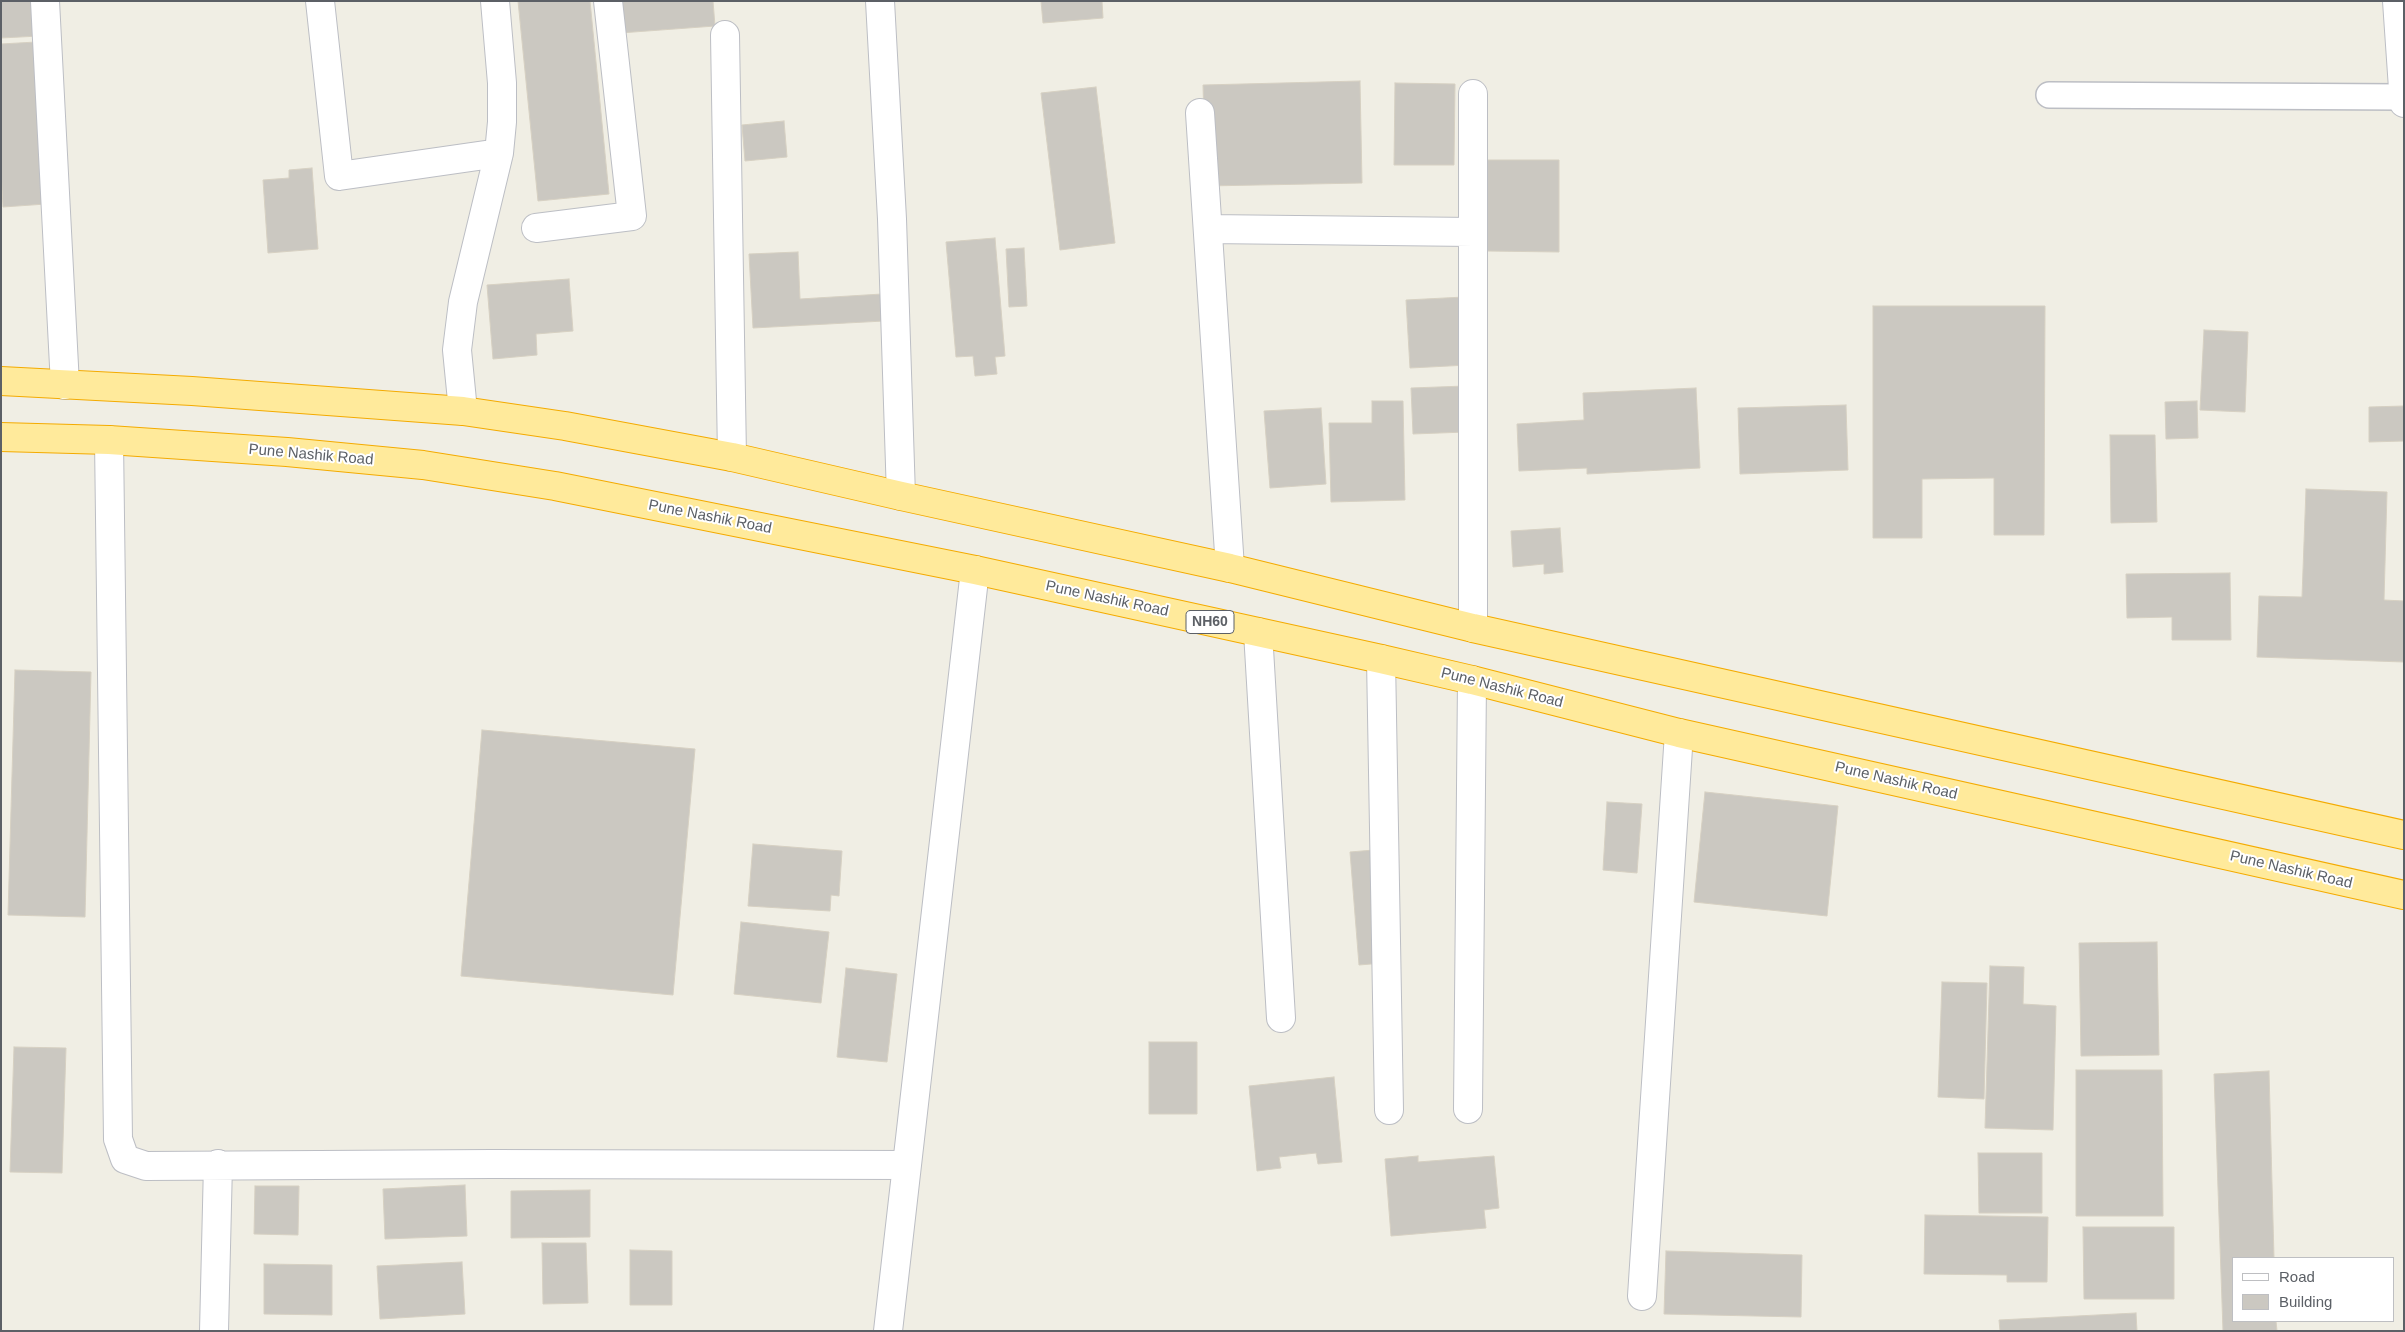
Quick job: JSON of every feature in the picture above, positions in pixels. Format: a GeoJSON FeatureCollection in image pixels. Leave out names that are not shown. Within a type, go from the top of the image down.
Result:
{"type":"FeatureCollection","features":[{"type":"Feature","properties":{"kind":"highway"},"geometry":{"type":"LineString","coordinates":[[1,382],[192,391],[463,410],[732,456],[901,496],[1230,568],[1473,628],[2404,836]]}},
{"type":"Feature","properties":{"kind":"highway","name":"Pune Nashik Road"},"geometry":{"type":"LineString","coordinates":[[1,437],[109,440],[287,452],[423,466],[555,486],[975,570],[1381,659],[1472,680],[1679,733],[2404,895]]}},
{"type":"Feature","properties":{"kind":"street"},"geometry":{"type":"LineString","coordinates":[[46,1],[65,385]]}},
{"type":"Feature","properties":{"kind":"street"},"geometry":{"type":"LineString","coordinates":[[320,1],[339,176],[499,153]]}},
{"type":"Feature","properties":{"kind":"street"},"geometry":{"type":"LineString","coordinates":[[463,410],[458,350],[463,302],[499,153],[502,122],[502,83],[495,1]]}},
{"type":"Feature","properties":{"kind":"street"},"geometry":{"type":"LineString","coordinates":[[536,228],[632,216],[608,1]]}},
{"type":"Feature","properties":{"kind":"street"},"geometry":{"type":"LineString","coordinates":[[880,1],[892,219],[901,496]]}},
{"type":"Feature","properties":{"kind":"street"},"geometry":{"type":"LineString","coordinates":[[2397,1],[2404,103]]}},
{"type":"Feature","properties":{"kind":"street"},"geometry":{"type":"LineString","coordinates":[[726,35],[732,456]]}},
{"type":"Feature","properties":{"kind":"street"},"geometry":{"type":"LineString","coordinates":[[1473,94],[1473,628]]}},
{"type":"Feature","properties":{"kind":"street"},"geometry":{"type":"LineString","coordinates":[[1200,113],[1230,568]]}},
{"type":"Feature","properties":{"kind":"street"},"geometry":{"type":"LineString","coordinates":[[1208,229],[1473,232]]}},
{"type":"Feature","properties":{"kind":"street"},"geometry":{"type":"LineString","coordinates":[[109,440],[118,1139],[125,1159],[146,1166],[218,1164],[907,1165]]}},
{"type":"Feature","properties":{"kind":"street"},"geometry":{"type":"LineString","coordinates":[[888,1331],[975,570]]}},
{"type":"Feature","properties":{"kind":"street"},"geometry":{"type":"LineString","coordinates":[[1258,632],[1281,1018]]}},
{"type":"Feature","properties":{"kind":"street"},"geometry":{"type":"LineString","coordinates":[[1381,659],[1389,1110]]}},
{"type":"Feature","properties":{"kind":"street"},"geometry":{"type":"LineString","coordinates":[[1468,1109],[1472,680]]}},
{"type":"Feature","properties":{"kind":"street"},"geometry":{"type":"LineString","coordinates":[[1642,1296],[1679,733]]}},
{"type":"Feature","properties":{"kind":"street"},"geometry":{"type":"LineString","coordinates":[[214,1331],[218,1164]]}},
{"type":"Feature","properties":{"kind":"lane"},"geometry":{"type":"LineString","coordinates":[[2049,95],[2403,97]]}},
{"type":"Feature","properties":{"kind":"building"},"geometry":{"type":"Polygon","coordinates":[[[1,1],[37,1],[39,36],[1,38],[1,1]]]}},
{"type":"Feature","properties":{"kind":"building"},"geometry":{"type":"Polygon","coordinates":[[[518,1],[590,1],[609,194],[538,201],[518,1]]]}},
{"type":"Feature","properties":{"kind":"building"},"geometry":{"type":"Polygon","coordinates":[[[618,1],[713,1],[715,26],[620,33],[618,1]]]}},
{"type":"Feature","properties":{"kind":"building"},"geometry":{"type":"Polygon","coordinates":[[[1041,1],[1102,1],[1103,18],[1043,23],[1041,1]]]}},
{"type":"Feature","properties":{"kind":"building"},"geometry":{"type":"Polygon","coordinates":[[[36,42],[46,204],[3,207],[1,171],[1,44],[36,42]]]}},
{"type":"Feature","properties":{"kind":"building"},"geometry":{"type":"Polygon","coordinates":[[[1360,81],[1362,183],[1206,186],[1203,85],[1360,81]]]}},
{"type":"Feature","properties":{"kind":"building"},"geometry":{"type":"Polygon","coordinates":[[[1395,83],[1455,84],[1454,165],[1394,165],[1395,83]]]}},
{"type":"Feature","properties":{"kind":"building"},"geometry":{"type":"Polygon","coordinates":[[[1096,87],[1115,243],[1060,250],[1041,93],[1096,87]]]}},
{"type":"Feature","properties":{"kind":"building"},"geometry":{"type":"Polygon","coordinates":[[[784,121],[787,157],[745,161],[742,125],[784,121]]]}},
{"type":"Feature","properties":{"kind":"building"},"geometry":{"type":"Polygon","coordinates":[[[1487,160],[1559,160],[1559,252],[1487,251],[1487,160]]]}},
{"type":"Feature","properties":{"kind":"building"},"geometry":{"type":"Polygon","coordinates":[[[312,168],[318,249],[268,253],[263,180],[289,178],[289,170],[312,168]]]}},
{"type":"Feature","properties":{"kind":"building"},"geometry":{"type":"Polygon","coordinates":[[[995,238],[1005,356],[995,357],[997,374],[975,376],[973,356],[956,357],[946,242],[995,238]]]}},
{"type":"Feature","properties":{"kind":"building"},"geometry":{"type":"Polygon","coordinates":[[[1024,248],[1027,306],[1009,307],[1006,249],[1024,248]]]}},
{"type":"Feature","properties":{"kind":"building"},"geometry":{"type":"Polygon","coordinates":[[[798,252],[800,299],[882,294],[884,321],[753,328],[749,254],[798,252]]]}},
{"type":"Feature","properties":{"kind":"building"},"geometry":{"type":"Polygon","coordinates":[[[569,279],[573,331],[536,334],[537,355],[493,359],[487,285],[569,279]]]}},
{"type":"Feature","properties":{"kind":"building"},"geometry":{"type":"Polygon","coordinates":[[[1464,297],[1468,365],[1410,368],[1406,300],[1464,297]]]}},
{"type":"Feature","properties":{"kind":"building"},"geometry":{"type":"Polygon","coordinates":[[[1873,306],[2045,306],[2044,535],[1994,535],[1994,478],[1922,479],[1922,538],[1873,538],[1873,306]]]}},
{"type":"Feature","properties":{"kind":"building"},"geometry":{"type":"Polygon","coordinates":[[[2204,330],[2248,332],[2245,412],[2200,410],[2204,330]]]}},
{"type":"Feature","properties":{"kind":"building"},"geometry":{"type":"Polygon","coordinates":[[[1465,386],[1466,432],[1413,434],[1411,388],[1465,386]]]}},
{"type":"Feature","properties":{"kind":"building"},"geometry":{"type":"Polygon","coordinates":[[[1696,388],[1700,468],[1587,474],[1587,468],[1519,471],[1517,424],[1584,420],[1583,393],[1696,388]]]}},
{"type":"Feature","properties":{"kind":"building"},"geometry":{"type":"Polygon","coordinates":[[[1372,401],[1403,401],[1405,500],[1331,502],[1329,423],[1372,423],[1372,401]]]}},
{"type":"Feature","properties":{"kind":"building"},"geometry":{"type":"Polygon","coordinates":[[[2197,401],[2198,438],[2166,439],[2165,402],[2197,401]]]}},
{"type":"Feature","properties":{"kind":"building"},"geometry":{"type":"Polygon","coordinates":[[[1846,405],[1848,470],[1740,474],[1738,408],[1846,405]]]}},
{"type":"Feature","properties":{"kind":"building"},"geometry":{"type":"Polygon","coordinates":[[[2404,406],[2404,441],[2369,442],[2369,407],[2404,406]]]}},
{"type":"Feature","properties":{"kind":"building"},"geometry":{"type":"Polygon","coordinates":[[[1321,408],[1326,484],[1270,488],[1264,411],[1321,408]]]}},
{"type":"Feature","properties":{"kind":"building"},"geometry":{"type":"Polygon","coordinates":[[[2110,435],[2155,435],[2157,522],[2111,523],[2110,435]]]}},
{"type":"Feature","properties":{"kind":"building"},"geometry":{"type":"Polygon","coordinates":[[[2306,489],[2387,492],[2384,600],[2404,601],[2404,662],[2257,657],[2259,596],[2302,597],[2306,489]]]}},
{"type":"Feature","properties":{"kind":"building"},"geometry":{"type":"Polygon","coordinates":[[[1560,528],[1563,572],[1544,574],[1544,564],[1513,567],[1511,531],[1560,528]]]}},
{"type":"Feature","properties":{"kind":"building"},"geometry":{"type":"Polygon","coordinates":[[[2230,573],[2231,640],[2172,640],[2172,617],[2127,618],[2126,574],[2230,573]]]}},
{"type":"Feature","properties":{"kind":"building"},"geometry":{"type":"Polygon","coordinates":[[[15,670],[91,672],[85,917],[8,915],[15,670]]]}},
{"type":"Feature","properties":{"kind":"building"},"geometry":{"type":"Polygon","coordinates":[[[482,730],[695,749],[673,995],[461,976],[482,730]]]}},
{"type":"Feature","properties":{"kind":"building"},"geometry":{"type":"Polygon","coordinates":[[[1705,792],[1838,806],[1827,916],[1694,902],[1705,792]]]}},
{"type":"Feature","properties":{"kind":"building"},"geometry":{"type":"Polygon","coordinates":[[[1607,802],[1642,804],[1637,873],[1603,870],[1607,802]]]}},
{"type":"Feature","properties":{"kind":"building"},"geometry":{"type":"Polygon","coordinates":[[[753,844],[842,851],[839,896],[831,895],[830,911],[748,906],[753,844]]]}},
{"type":"Feature","properties":{"kind":"building"},"geometry":{"type":"Polygon","coordinates":[[[1374,850],[1383,963],[1359,965],[1350,852],[1374,850]]]}},
{"type":"Feature","properties":{"kind":"building"},"geometry":{"type":"Polygon","coordinates":[[[741,922],[829,932],[821,1003],[734,994],[741,922]]]}},
{"type":"Feature","properties":{"kind":"building"},"geometry":{"type":"Polygon","coordinates":[[[2157,942],[2159,1055],[2081,1056],[2079,943],[2157,942]]]}},
{"type":"Feature","properties":{"kind":"building"},"geometry":{"type":"Polygon","coordinates":[[[1990,966],[2024,967],[2023,1004],[2056,1006],[2053,1130],[1985,1128],[1990,966]]]}},
{"type":"Feature","properties":{"kind":"building"},"geometry":{"type":"Polygon","coordinates":[[[846,968],[897,974],[887,1062],[837,1057],[846,968]]]}},
{"type":"Feature","properties":{"kind":"building"},"geometry":{"type":"Polygon","coordinates":[[[1942,982],[1987,983],[1984,1099],[1938,1097],[1942,982]]]}},
{"type":"Feature","properties":{"kind":"building"},"geometry":{"type":"Polygon","coordinates":[[[1149,1042],[1197,1042],[1197,1114],[1149,1114],[1149,1042]]]}},
{"type":"Feature","properties":{"kind":"building"},"geometry":{"type":"Polygon","coordinates":[[[14,1047],[66,1048],[62,1173],[10,1172],[14,1047]]]}},
{"type":"Feature","properties":{"kind":"building"},"geometry":{"type":"Polygon","coordinates":[[[2076,1070],[2162,1070],[2163,1216],[2076,1216],[2076,1070]]]}},
{"type":"Feature","properties":{"kind":"building"},"geometry":{"type":"Polygon","coordinates":[[[2269,1071],[2274,1257],[2232,1257],[2232,1322],[2276,1322],[2277,1331],[2223,1331],[2214,1074],[2269,1071]]]}},
{"type":"Feature","properties":{"kind":"building"},"geometry":{"type":"Polygon","coordinates":[[[1334,1077],[1342,1162],[1318,1164],[1316,1153],[1279,1157],[1281,1168],[1257,1171],[1249,1086],[1334,1077]]]}},
{"type":"Feature","properties":{"kind":"building"},"geometry":{"type":"Polygon","coordinates":[[[1978,1153],[2042,1153],[2042,1213],[1979,1213],[1978,1153]]]}},
{"type":"Feature","properties":{"kind":"building"},"geometry":{"type":"Polygon","coordinates":[[[1418,1156],[1418,1162],[1494,1156],[1499,1208],[1484,1210],[1486,1228],[1391,1236],[1385,1159],[1418,1156]]]}},
{"type":"Feature","properties":{"kind":"building"},"geometry":{"type":"Polygon","coordinates":[[[465,1185],[467,1236],[385,1239],[383,1189],[465,1185]]]}},
{"type":"Feature","properties":{"kind":"building"},"geometry":{"type":"Polygon","coordinates":[[[255,1186],[299,1186],[298,1235],[254,1234],[255,1186]]]}},
{"type":"Feature","properties":{"kind":"building"},"geometry":{"type":"Polygon","coordinates":[[[590,1190],[590,1237],[511,1238],[511,1191],[590,1190]]]}},
{"type":"Feature","properties":{"kind":"building"},"geometry":{"type":"Polygon","coordinates":[[[1925,1215],[2048,1217],[2047,1282],[2007,1282],[2007,1275],[1924,1274],[1925,1215]]]}},
{"type":"Feature","properties":{"kind":"building"},"geometry":{"type":"Polygon","coordinates":[[[2083,1227],[2174,1227],[2174,1299],[2084,1299],[2083,1227]]]}},
{"type":"Feature","properties":{"kind":"building"},"geometry":{"type":"Polygon","coordinates":[[[542,1243],[586,1243],[588,1303],[543,1304],[542,1243]]]}},
{"type":"Feature","properties":{"kind":"building"},"geometry":{"type":"Polygon","coordinates":[[[630,1250],[672,1251],[672,1305],[630,1305],[630,1250]]]}},
{"type":"Feature","properties":{"kind":"building"},"geometry":{"type":"Polygon","coordinates":[[[1666,1251],[1802,1255],[1801,1317],[1664,1314],[1666,1251]]]}},
{"type":"Feature","properties":{"kind":"building"},"geometry":{"type":"Polygon","coordinates":[[[462,1262],[465,1314],[380,1319],[377,1266],[462,1262]]]}},
{"type":"Feature","properties":{"kind":"building"},"geometry":{"type":"Polygon","coordinates":[[[264,1264],[332,1265],[332,1315],[264,1314],[264,1264]]]}},
{"type":"Feature","properties":{"kind":"building"},"geometry":{"type":"Polygon","coordinates":[[[2136,1313],[2137,1331],[2000,1331],[1999,1320],[2136,1313]]]}}]}
